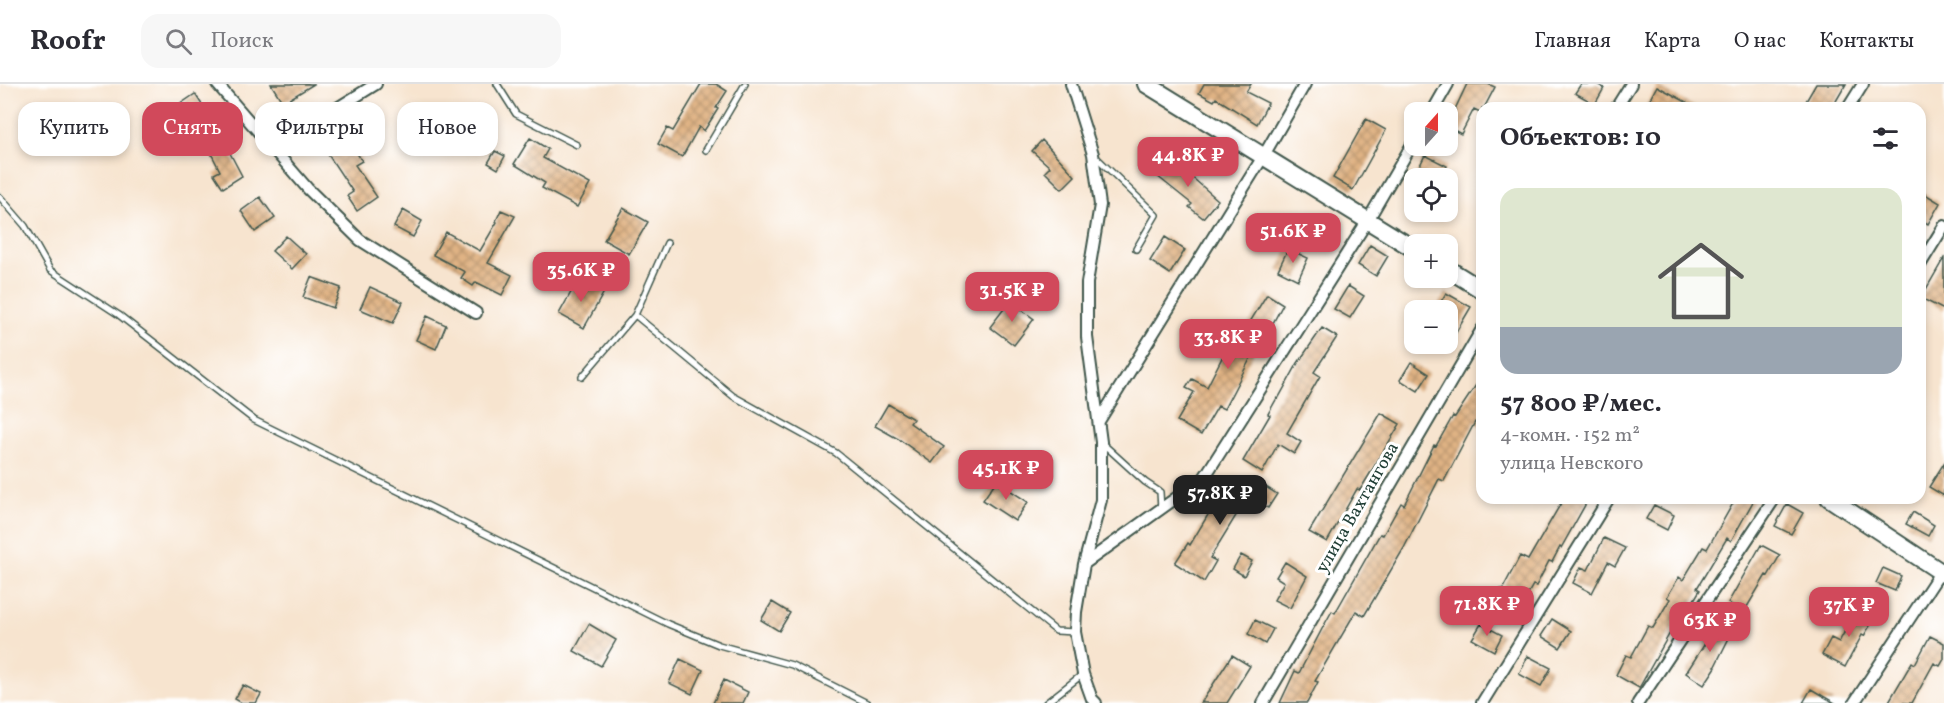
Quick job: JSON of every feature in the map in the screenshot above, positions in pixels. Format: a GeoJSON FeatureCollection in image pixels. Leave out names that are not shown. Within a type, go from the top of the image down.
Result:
{"type":"FeatureCollection","features":[{"type":"Feature","properties":{"kind":"street"},"geometry":{"type":"LineString","coordinates":[[217,84],[255,127]]}},
{"type":"Feature","properties":{"kind":"street"},"geometry":{"type":"LineString","coordinates":[[347,102],[376,84]]}},
{"type":"Feature","properties":{"kind":"street"},"geometry":{"type":"LineString","coordinates":[[1071,84],[1093,154],[1100,205],[1087,283],[1087,337],[1101,442],[1101,500],[1084,564],[1075,632],[1083,674],[1092,699],[1096,703]]}},
{"type":"Feature","properties":{"kind":"street"},"geometry":{"type":"LineString","coordinates":[[1146,84],[1404,243]]}},
{"type":"Feature","properties":{"kind":"street"},"geometry":{"type":"LineString","coordinates":[[1099,421],[1264,155],[1305,84]]}},
{"type":"Feature","properties":{"kind":"street"},"geometry":{"type":"LineString","coordinates":[[1438,102],[1448,84]]}},
{"type":"Feature","properties":{"kind":"street"},"geometry":{"type":"LineString","coordinates":[[1620,102],[1630,84]]}},
{"type":"Feature","properties":{"kind":"street"},"geometry":{"type":"LineString","coordinates":[[1852,102],[1863,84]]}},
{"type":"Feature","properties":{"kind":"street"},"geometry":{"type":"LineString","coordinates":[[280,156],[308,189],[360,240],[476,313]]}},
{"type":"Feature","properties":{"kind":"street"},"geometry":{"type":"LineString","coordinates":[[1084,564],[1204,478],[1368,220],[1405,156]]}},
{"type":"Feature","properties":{"kind":"street"},"geometry":{"type":"LineString","coordinates":[[1926,255],[1944,226]]}},
{"type":"Feature","properties":{"kind":"street"},"geometry":{"type":"LineString","coordinates":[[1458,275],[1476,286]]}},
{"type":"Feature","properties":{"kind":"street","name":"улица Вахтангова"},"geometry":{"type":"LineString","coordinates":[[1263,703],[1476,339]]}},
{"type":"Feature","properties":{"kind":"street"},"geometry":{"type":"LineString","coordinates":[[1482,703],[1605,504]]}},
{"type":"Feature","properties":{"kind":"street"},"geometry":{"type":"LineString","coordinates":[[1638,703],[1771,504]]}},
{"type":"Feature","properties":{"kind":"street"},"geometry":{"type":"LineString","coordinates":[[1838,504],[1943,570],[1854,703]]}},
{"type":"Feature","properties":{"kind":"lane"},"geometry":{"type":"LineString","coordinates":[[497,84],[516,114],[577,145]]}},
{"type":"Feature","properties":{"kind":"lane"},"geometry":{"type":"LineString","coordinates":[[706,150],[746,84]]}},
{"type":"Feature","properties":{"kind":"lane"},"geometry":{"type":"LineString","coordinates":[[1093,154],[1156,216],[1136,249]]}},
{"type":"Feature","properties":{"kind":"lane"},"geometry":{"type":"LineString","coordinates":[[0,197],[25,226],[50,270],[119,315],[255,420],[668,624],[719,645],[792,665],[867,703]]}},
{"type":"Feature","properties":{"kind":"lane"},"geometry":{"type":"LineString","coordinates":[[582,377],[635,315],[667,243]]}},
{"type":"Feature","properties":{"kind":"lane"},"geometry":{"type":"LineString","coordinates":[[635,315],[733,396],[836,453],[1056,631],[1075,632]]}},
{"type":"Feature","properties":{"kind":"lane"},"geometry":{"type":"LineString","coordinates":[[1101,442],[1145,482],[1160,492],[1161,509]]}},
{"type":"Feature","properties":{"kind":"lane"},"geometry":{"type":"LineString","coordinates":[[1046,703],[1083,674]]}},
{"type":"Feature","properties":{"kind":"building"},"geometry":{"type":"Polygon","coordinates":[[[271,84],[314,84],[285,102],[282,102],[271,84]]]}},
{"type":"Feature","properties":{"kind":"building"},"geometry":{"type":"Polygon","coordinates":[[[701,84],[716,84],[727,91],[704,131],[699,127],[682,157],[658,144],[667,128],[673,131],[701,84]]]}},
{"type":"Feature","properties":{"kind":"building"},"geometry":{"type":"Polygon","coordinates":[[[1204,84],[1251,84],[1246,92],[1268,103],[1257,124],[1216,98],[1214,101],[1199,93],[1204,84]]]}},
{"type":"Feature","properties":{"kind":"building"},"geometry":{"type":"Polygon","coordinates":[[[1467,84],[1488,84],[1495,87],[1487,102],[1476,102],[1476,110],[1474,109],[1461,134],[1458,132],[1458,103],[1467,84]]]}},
{"type":"Feature","properties":{"kind":"building"},"geometry":{"type":"Polygon","coordinates":[[[1581,84],[1597,84],[1604,88],[1596,102],[1591,102],[1575,93],[1581,84]]]}},
{"type":"Feature","properties":{"kind":"building"},"geometry":{"type":"Polygon","coordinates":[[[1816,84],[1846,84],[1836,102],[1806,102],[1816,84]]]}},
{"type":"Feature","properties":{"kind":"building"},"geometry":{"type":"Polygon","coordinates":[[[1657,86],[1686,102],[1648,102],[1657,86]]]}},
{"type":"Feature","properties":{"kind":"building"},"geometry":{"type":"Polygon","coordinates":[[[195,94],[200,102],[183,102],[195,94]]]}},
{"type":"Feature","properties":{"kind":"building"},"geometry":{"type":"Polygon","coordinates":[[[1366,119],[1386,130],[1353,190],[1333,178],[1366,119]]]}},
{"type":"Feature","properties":{"kind":"building"},"geometry":{"type":"Polygon","coordinates":[[[530,138],[548,149],[543,158],[590,184],[577,207],[542,188],[545,183],[514,164],[530,138]]]}},
{"type":"Feature","properties":{"kind":"building"},"geometry":{"type":"Polygon","coordinates":[[[1042,140],[1075,176],[1062,189],[1045,172],[1050,167],[1032,151],[1042,140]]]}},
{"type":"Feature","properties":{"kind":"building"},"geometry":{"type":"Polygon","coordinates":[[[498,152],[505,156],[498,169],[488,163],[492,156],[498,156],[498,152]]]}},
{"type":"Feature","properties":{"kind":"building"},"geometry":{"type":"Polygon","coordinates":[[[212,156],[232,156],[242,176],[223,188],[214,174],[220,171],[212,156]]]}},
{"type":"Feature","properties":{"kind":"building"},"geometry":{"type":"Polygon","coordinates":[[[329,156],[359,156],[362,161],[355,165],[377,197],[357,211],[347,196],[353,192],[329,156]]]}},
{"type":"Feature","properties":{"kind":"building"},"geometry":{"type":"Polygon","coordinates":[[[1425,156],[1447,166],[1446,168],[1419,168],[1425,156]]]}},
{"type":"Feature","properties":{"kind":"building"},"geometry":{"type":"Polygon","coordinates":[[[1171,159],[1218,200],[1203,218],[1189,207],[1192,204],[1157,176],[1171,159]]]}},
{"type":"Feature","properties":{"kind":"building"},"geometry":{"type":"Polygon","coordinates":[[[1926,195],[1940,203],[1928,224],[1926,223],[1926,195]]]}},
{"type":"Feature","properties":{"kind":"building"},"geometry":{"type":"Polygon","coordinates":[[[260,197],[275,218],[255,232],[241,211],[260,197]]]}},
{"type":"Feature","properties":{"kind":"building"},"geometry":{"type":"Polygon","coordinates":[[[623,208],[648,222],[629,254],[604,240],[623,208]]]}},
{"type":"Feature","properties":{"kind":"building"},"geometry":{"type":"Polygon","coordinates":[[[403,210],[422,221],[413,237],[394,227],[403,210]]]}},
{"type":"Feature","properties":{"kind":"building"},"geometry":{"type":"Polygon","coordinates":[[[501,210],[515,216],[488,263],[512,275],[502,295],[476,282],[473,286],[461,278],[465,272],[433,255],[446,232],[480,251],[497,222],[501,210]]]}},
{"type":"Feature","properties":{"kind":"building"},"geometry":{"type":"Polygon","coordinates":[[[286,236],[306,254],[292,269],[272,251],[286,236]]]}},
{"type":"Feature","properties":{"kind":"building"},"geometry":{"type":"Polygon","coordinates":[[[1165,237],[1185,250],[1170,274],[1150,261],[1165,237]]]}},
{"type":"Feature","properties":{"kind":"building"},"geometry":{"type":"Polygon","coordinates":[[[1370,245],[1388,256],[1376,276],[1358,265],[1370,245]]]}},
{"type":"Feature","properties":{"kind":"building"},"geometry":{"type":"Polygon","coordinates":[[[1288,249],[1308,258],[1298,280],[1278,270],[1288,249]]]}},
{"type":"Feature","properties":{"kind":"building"},"geometry":{"type":"Polygon","coordinates":[[[1944,258],[1944,310],[1926,301],[1926,289],[1944,258]]]}},
{"type":"Feature","properties":{"kind":"building"},"geometry":{"type":"Polygon","coordinates":[[[311,277],[341,288],[333,308],[303,297],[311,277]]]}},
{"type":"Feature","properties":{"kind":"building"},"geometry":{"type":"Polygon","coordinates":[[[579,278],[604,292],[584,328],[559,314],[579,278]]]}},
{"type":"Feature","properties":{"kind":"building"},"geometry":{"type":"Polygon","coordinates":[[[1348,286],[1364,296],[1350,318],[1334,309],[1348,286]]]}},
{"type":"Feature","properties":{"kind":"building"},"geometry":{"type":"Polygon","coordinates":[[[370,287],[403,302],[393,323],[360,309],[370,287]]]}},
{"type":"Feature","properties":{"kind":"building"},"geometry":{"type":"Polygon","coordinates":[[[1446,293],[1471,307],[1458,329],[1458,300],[1442,300],[1446,293]]]}},
{"type":"Feature","properties":{"kind":"building"},"geometry":{"type":"Polygon","coordinates":[[[1267,294],[1283,304],[1263,342],[1260,340],[1224,409],[1218,406],[1201,435],[1177,421],[1194,392],[1186,388],[1192,379],[1207,387],[1230,342],[1236,345],[1267,294]]]}},
{"type":"Feature","properties":{"kind":"building"},"geometry":{"type":"Polygon","coordinates":[[[1010,301],[1034,319],[1014,345],[990,327],[1010,301]]]}},
{"type":"Feature","properties":{"kind":"building"},"geometry":{"type":"Polygon","coordinates":[[[427,316],[446,325],[436,349],[416,340],[427,316]]]}},
{"type":"Feature","properties":{"kind":"building"},"geometry":{"type":"Polygon","coordinates":[[[1322,328],[1337,337],[1314,372],[1320,376],[1287,433],[1301,442],[1294,454],[1278,444],[1262,473],[1243,461],[1270,415],[1268,414],[1277,398],[1322,328]]]}},
{"type":"Feature","properties":{"kind":"building"},"geometry":{"type":"Polygon","coordinates":[[[1411,362],[1429,374],[1418,391],[1400,380],[1411,362]]]}},
{"type":"Feature","properties":{"kind":"building"},"geometry":{"type":"Polygon","coordinates":[[[1476,385],[1476,423],[1444,481],[1439,479],[1404,548],[1364,616],[1356,611],[1315,681],[1318,682],[1307,703],[1280,703],[1295,671],[1299,673],[1332,611],[1335,613],[1380,534],[1383,535],[1401,503],[1404,505],[1434,445],[1436,446],[1453,416],[1455,417],[1476,385]]]}},
{"type":"Feature","properties":{"kind":"building"},"geometry":{"type":"Polygon","coordinates":[[[888,404],[913,419],[910,423],[944,447],[932,463],[900,440],[875,426],[888,404]]]}},
{"type":"Feature","properties":{"kind":"building"},"geometry":{"type":"Polygon","coordinates":[[[1381,413],[1400,424],[1360,490],[1357,489],[1327,542],[1309,532],[1381,413]]]}},
{"type":"Feature","properties":{"kind":"building"},"geometry":{"type":"Polygon","coordinates":[[[1944,463],[1944,496],[1929,487],[1944,463]]]}},
{"type":"Feature","properties":{"kind":"building"},"geometry":{"type":"Polygon","coordinates":[[[1230,478],[1249,489],[1255,480],[1277,494],[1268,508],[1248,496],[1210,558],[1216,561],[1204,582],[1175,563],[1188,543],[1190,545],[1230,478]]]}},
{"type":"Feature","properties":{"kind":"building"},"geometry":{"type":"Polygon","coordinates":[[[996,481],[1028,502],[1015,521],[983,500],[996,481]]]}},
{"type":"Feature","properties":{"kind":"building"},"geometry":{"type":"Polygon","coordinates":[[[1561,504],[1586,504],[1561,548],[1552,562],[1549,561],[1536,586],[1533,585],[1516,615],[1493,603],[1520,556],[1528,560],[1561,504]]]}},
{"type":"Feature","properties":{"kind":"building"},"geometry":{"type":"Polygon","coordinates":[[[1733,504],[1752,504],[1731,541],[1727,538],[1697,588],[1700,590],[1688,610],[1684,608],[1639,688],[1616,675],[1626,655],[1631,657],[1648,626],[1653,628],[1670,599],[1667,597],[1679,577],[1683,580],[1703,547],[1707,549],[1733,504]]]}},
{"type":"Feature","properties":{"kind":"building"},"geometry":{"type":"Polygon","coordinates":[[[1787,504],[1803,513],[1791,534],[1775,526],[1787,504]]]}},
{"type":"Feature","properties":{"kind":"building"},"geometry":{"type":"Polygon","coordinates":[[[1654,505],[1674,515],[1667,530],[1646,519],[1654,505]]]}},
{"type":"Feature","properties":{"kind":"building"},"geometry":{"type":"Polygon","coordinates":[[[1913,512],[1934,525],[1928,536],[1906,524],[1913,512]]]}},
{"type":"Feature","properties":{"kind":"building"},"geometry":{"type":"Polygon","coordinates":[[[1604,538],[1625,548],[1615,566],[1608,562],[1592,593],[1573,583],[1581,567],[1588,570],[1604,538]]]}},
{"type":"Feature","properties":{"kind":"building"},"geometry":{"type":"Polygon","coordinates":[[[1761,545],[1780,555],[1744,612],[1728,603],[1761,545]]]}},
{"type":"Feature","properties":{"kind":"building"},"geometry":{"type":"Polygon","coordinates":[[[1241,555],[1252,561],[1244,576],[1233,569],[1241,555]]]}},
{"type":"Feature","properties":{"kind":"building"},"geometry":{"type":"Polygon","coordinates":[[[1285,562],[1307,576],[1290,608],[1274,600],[1284,582],[1276,577],[1285,562]]]}},
{"type":"Feature","properties":{"kind":"building"},"geometry":{"type":"Polygon","coordinates":[[[1883,568],[1901,576],[1895,591],[1876,583],[1883,568]]]}},
{"type":"Feature","properties":{"kind":"building"},"geometry":{"type":"Polygon","coordinates":[[[772,602],[790,613],[779,631],[761,620],[772,602]]]}},
{"type":"Feature","properties":{"kind":"building"},"geometry":{"type":"Polygon","coordinates":[[[1858,607],[1875,617],[1864,636],[1862,635],[1845,667],[1822,655],[1831,638],[1839,642],[1858,607]]]}},
{"type":"Feature","properties":{"kind":"building"},"geometry":{"type":"Polygon","coordinates":[[[1552,619],[1571,631],[1560,648],[1541,636],[1552,619]]]}},
{"type":"Feature","properties":{"kind":"building"},"geometry":{"type":"Polygon","coordinates":[[[1255,620],[1273,629],[1265,644],[1248,634],[1255,620]]]}},
{"type":"Feature","properties":{"kind":"building"},"geometry":{"type":"Polygon","coordinates":[[[1715,621],[1733,630],[1716,667],[1704,685],[1686,673],[1706,642],[1715,621]]]}},
{"type":"Feature","properties":{"kind":"building"},"geometry":{"type":"Polygon","coordinates":[[[589,624],[616,640],[601,666],[574,651],[589,624]]]}},
{"type":"Feature","properties":{"kind":"building"},"geometry":{"type":"Polygon","coordinates":[[[1481,624],[1502,635],[1494,651],[1472,639],[1481,624]]]}},
{"type":"Feature","properties":{"kind":"building"},"geometry":{"type":"Polygon","coordinates":[[[1930,636],[1944,643],[1944,659],[1940,666],[1934,663],[1912,703],[1888,703],[1912,662],[1915,664],[1930,636]]]}},
{"type":"Feature","properties":{"kind":"building"},"geometry":{"type":"Polygon","coordinates":[[[1232,655],[1250,666],[1227,703],[1201,703],[1232,655]]]}},
{"type":"Feature","properties":{"kind":"building"},"geometry":{"type":"Polygon","coordinates":[[[1528,656],[1551,668],[1541,686],[1519,674],[1528,656]]]}},
{"type":"Feature","properties":{"kind":"building"},"geometry":{"type":"Polygon","coordinates":[[[680,659],[703,670],[692,694],[669,683],[680,659]]]}},
{"type":"Feature","properties":{"kind":"building"},"geometry":{"type":"Polygon","coordinates":[[[724,680],[748,692],[743,703],[713,703],[724,680]]]}},
{"type":"Feature","properties":{"kind":"building"},"geometry":{"type":"Polygon","coordinates":[[[243,685],[261,694],[256,703],[242,703],[235,699],[243,685]]]}},
{"type":"Feature","properties":{"kind":"building"},"geometry":{"type":"Polygon","coordinates":[[[1811,689],[1835,703],[1803,703],[1811,689]]]}}]}
